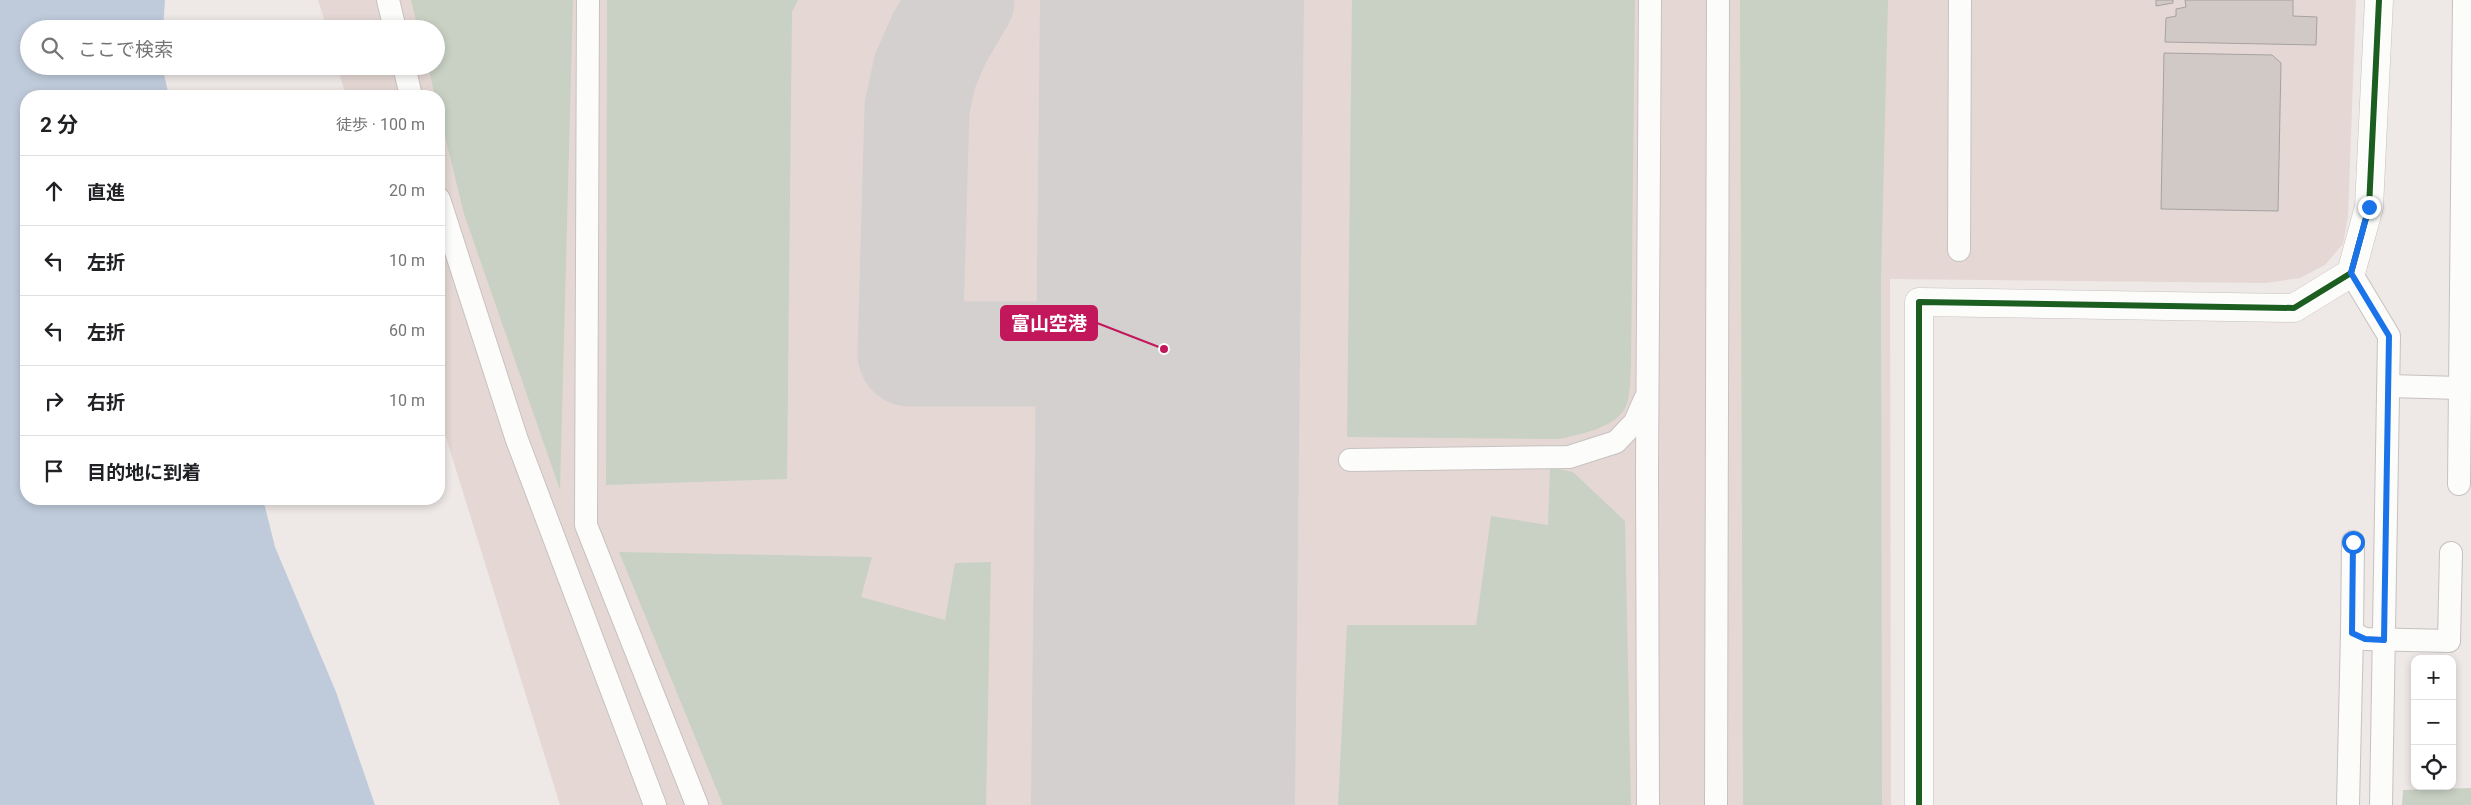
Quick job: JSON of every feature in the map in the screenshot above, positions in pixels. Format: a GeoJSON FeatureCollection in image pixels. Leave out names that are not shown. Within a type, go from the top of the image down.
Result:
{"type":"FeatureCollection","features":[{"type":"Feature","properties":{"kind":"street"},"geometry":{"type":"LineString","coordinates":[[1919,805],[1919,302],[2294,308],[2351,273],[2369,207],[2379,0]]}},
{"type":"Feature","properties":{"kind":"lane"},"geometry":{"type":"LineString","coordinates":[[388,0],[393,20]]}},
{"type":"Feature","properties":{"kind":"lane"},"geometry":{"type":"LineString","coordinates":[[588,0],[586,525],[697,805]]}},
{"type":"Feature","properties":{"kind":"lane"},"geometry":{"type":"LineString","coordinates":[[1648,805],[1650,0]]}},
{"type":"Feature","properties":{"kind":"lane"},"geometry":{"type":"LineString","coordinates":[[1716,805],[1718,0]]}},
{"type":"Feature","properties":{"kind":"lane"},"geometry":{"type":"LineString","coordinates":[[1959,250],[1960,0]]}},
{"type":"Feature","properties":{"kind":"lane"},"geometry":{"type":"LineString","coordinates":[[2459,484],[2464,0]]}},
{"type":"Feature","properties":{"kind":"lane"},"geometry":{"type":"LineString","coordinates":[[406,75],[410,90]]}},
{"type":"Feature","properties":{"kind":"lane"},"geometry":{"type":"LineString","coordinates":[[445,218],[517,440],[655,805]]}},
{"type":"Feature","properties":{"kind":"lane"},"geometry":{"type":"LineString","coordinates":[[2351,273],[2389,336],[2388,386],[2378,444],[2384,640],[2381,805]]}},
{"type":"Feature","properties":{"kind":"lane"},"geometry":{"type":"LineString","coordinates":[[2388,386],[2460,388]]}},
{"type":"Feature","properties":{"kind":"lane"},"geometry":{"type":"LineString","coordinates":[[1350,460],[1570,458],[1616,442],[1635,422],[1648,394]]}},
{"type":"Feature","properties":{"kind":"lane"},"geometry":{"type":"LineString","coordinates":[[2348,805],[2353,542]]}},
{"type":"Feature","properties":{"kind":"lane"},"geometry":{"type":"LineString","coordinates":[[2352,633],[2365,639],[2449,650],[2450,552]]}},
{"type":"Feature","properties":{"kind":"shaded area"},"geometry":{"type":"Polygon","coordinates":[[[318,0],[2356,0],[2348,216],[2343,244],[2325,265],[2300,278],[2267,283],[1890,279],[1891,805],[560,805],[445,434],[445,90],[344,90],[340,75],[445,75],[445,20],[324,20],[318,0]]]}},
{"type":"Feature","properties":{"kind":"shaded area"},"geometry":{"type":"Polygon","coordinates":[[[411,0],[573,0],[560,490],[464,214],[445,136],[445,90],[434,90],[430,75],[445,75],[445,20],[416,20],[411,0]]]}},
{"type":"Feature","properties":{"kind":"shaded area"},"geometry":{"type":"Polygon","coordinates":[[[607,0],[798,0],[792,12],[787,479],[606,485],[607,0]]]}},
{"type":"Feature","properties":{"kind":"shaded area"},"geometry":{"type":"Polygon","coordinates":[[[1352,0],[1635,0],[1630,385],[1629,396],[1622,413],[1607,425],[1559,439],[1347,437],[1352,0]]]}},
{"type":"Feature","properties":{"kind":"shaded area"},"geometry":{"type":"Polygon","coordinates":[[[1740,0],[1888,0],[1881,280],[1882,805],[1743,805],[1740,0]]]}},
{"type":"Feature","properties":{"kind":"shaded area"},"geometry":{"type":"Polygon","coordinates":[[[1550,467],[1573,472],[1625,521],[1631,805],[1338,805],[1347,625],[1476,625],[1491,516],[1548,525],[1550,467]]]}},
{"type":"Feature","properties":{"kind":"shaded area"},"geometry":{"type":"Polygon","coordinates":[[[619,552],[872,557],[861,597],[945,620],[955,563],[991,562],[986,805],[723,805],[619,552]]]}},
{"type":"Feature","properties":{"kind":"shaded area"},"geometry":{"type":"Polygon","coordinates":[[[2456,788],[2471,788],[2471,805],[2402,805],[2403,790],[2456,790],[2456,788]]]}},
{"type":"Feature","properties":{"kind":"water"},"geometry":{"type":"Polygon","coordinates":[[[0,0],[165,0],[164,20],[20,20],[20,75],[164,75],[168,90],[20,90],[20,505],[264,505],[275,547],[336,692],[375,805],[0,805],[0,0]]]}},
{"type":"Feature","properties":{"kind":"building"},"geometry":{"type":"Polygon","coordinates":[[[2156,0],[2173,0],[2173,3],[2156,6],[2156,0]]]}},
{"type":"Feature","properties":{"kind":"building"},"geometry":{"type":"Polygon","coordinates":[[[2185,0],[2293,0],[2293,16],[2317,17],[2316,45],[2165,42],[2166,18],[2176,16],[2176,9],[2186,7],[2185,0]]]}},
{"type":"Feature","properties":{"kind":"building"},"geometry":{"type":"Polygon","coordinates":[[[2164,53],[2272,55],[2281,63],[2278,211],[2161,209],[2164,53]]]}},
{"type":"Feature","properties":{"kind":"taxiway"},"geometry":{"type":"LineString","coordinates":[[962,0],[940,37],[925,71],[917,108],[910,354],[1168,354]]}},
{"type":"Feature","properties":{"kind":"runway"},"geometry":{"type":"LineString","coordinates":[[1163,805],[1172,0]]}},
{"type":"Feature","properties":{"kind":"cycle path"},"geometry":{"type":"LineString","coordinates":[[1919,805],[1919,302],[2294,308],[2351,273],[2369,207],[2379,0]]}},
{"type":"Feature","properties":{"kind":"place","name":"富山空港"},"geometry":{"type":"Point","coordinates":[1164,349]}},
{"type":"Feature","properties":{"kind":"route"},"geometry":{"type":"LineString","coordinates":[[2353,542],[2352,633],[2365,639],[2384,640],[2389,336],[2351,273],[2369,207]]}}]}
